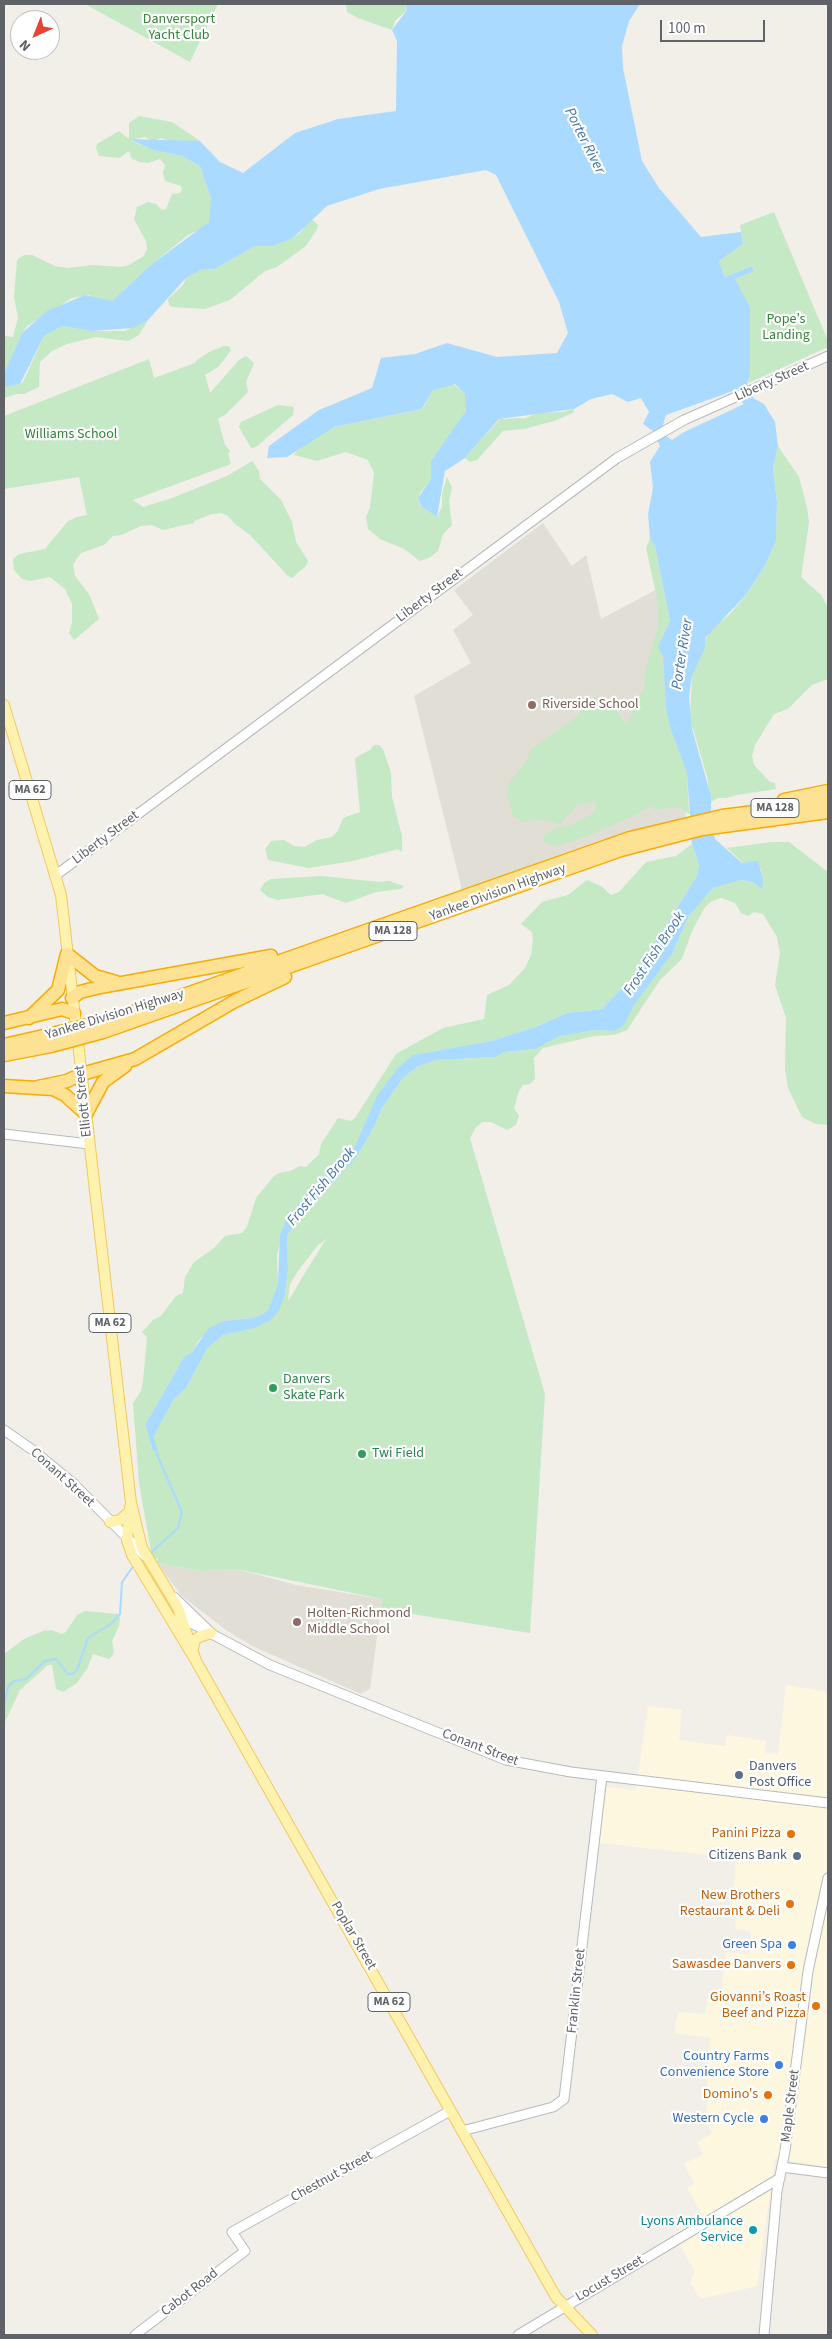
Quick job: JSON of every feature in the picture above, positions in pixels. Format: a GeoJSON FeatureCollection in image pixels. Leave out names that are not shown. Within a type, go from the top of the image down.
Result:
{"type":"FeatureCollection","features":[{"type":"Feature","properties":{"kind":"highway"},"geometry":{"type":"LineString","coordinates":[[744,813],[789,799],[828,791]]}},
{"type":"Feature","properties":{"kind":"highway","name":"Yankee Division Highway"},"geometry":{"type":"LineString","coordinates":[[723,821],[744,813],[828,803]]}},
{"type":"Feature","properties":{"kind":"highway","name":"Yankee Division Highway"},"geometry":{"type":"LineString","coordinates":[[102,1027],[144,1009],[607,845],[723,821],[828,812]]}},
{"type":"Feature","properties":{"kind":"highway"},"geometry":{"type":"LineString","coordinates":[[795,816],[828,817]]}},
{"type":"Feature","properties":{"kind":"highway","name":"Yankee Division Highway"},"geometry":{"type":"LineString","coordinates":[[4,1055],[49,1040],[102,1027],[354,945],[682,829]]}},
{"type":"Feature","properties":{"kind":"highway"},"geometry":{"type":"LineString","coordinates":[[72,998],[80,992],[119,983],[254,960],[356,928],[396,919]]}},
{"type":"Feature","properties":{"kind":"highway"},"geometry":{"type":"LineString","coordinates":[[4,1086],[38,1087],[63,1093],[86,1114],[103,1082],[135,1059],[235,1001],[354,945]]}},
{"type":"Feature","properties":{"kind":"highway"},"geometry":{"type":"LineString","coordinates":[[29,1018],[58,990],[67,954],[95,976],[119,983]]}},
{"type":"Feature","properties":{"kind":"highway"},"geometry":{"type":"LineString","coordinates":[[4,1023],[62,1009],[74,1013]]}},
{"type":"Feature","properties":{"kind":"highway","name":"Yankee Division Highway"},"geometry":{"type":"LineString","coordinates":[[4,1045],[49,1040]]}},
{"type":"Feature","properties":{"kind":"highway"},"geometry":{"type":"LineString","coordinates":[[38,1087],[67,1081],[82,1074],[135,1059]]}},
{"type":"Feature","properties":{"kind":"main road","name":"Liberty Street"},"geometry":{"type":"LineString","coordinates":[[56,875],[617,458],[669,428],[828,356]]}},
{"type":"Feature","properties":{"kind":"main road","name":"Elliott Street"},"geometry":{"type":"LineString","coordinates":[[4,705],[61,895],[130,1508],[145,1557]]}},
{"type":"Feature","properties":{"kind":"main road"},"geometry":{"type":"LineString","coordinates":[[4,1134],[89,1144]]}},
{"type":"Feature","properties":{"kind":"main road","name":"Conant Street"},"geometry":{"type":"LineString","coordinates":[[4,1430],[62,1473],[145,1557],[167,1590],[211,1633]]}},
{"type":"Feature","properties":{"kind":"main road","name":"Elliott Street"},"geometry":{"type":"LineString","coordinates":[[130,1508],[127,1540],[132,1556]]}},
{"type":"Feature","properties":{"kind":"main road"},"geometry":{"type":"LineString","coordinates":[[113,1526],[130,1508]]}},
{"type":"Feature","properties":{"kind":"main road","name":"Conant Street"},"geometry":{"type":"LineString","coordinates":[[113,1526],[163,1603],[183,1619],[270,1665],[506,1760],[602,1776],[828,1803]]}},
{"type":"Feature","properties":{"kind":"main road","name":"Poplar Street"},"geometry":{"type":"LineString","coordinates":[[167,1590],[183,1619],[196,1661]]}},
{"type":"Feature","properties":{"kind":"main road","name":"Poplar Street"},"geometry":{"type":"LineString","coordinates":[[163,1603],[556,2297],[592,2335]]}},
{"type":"Feature","properties":{"kind":"main road"},"geometry":{"type":"LineString","coordinates":[[193,1649],[199,1636],[211,1633]]}},
{"type":"Feature","properties":{"kind":"main road","name":"Franklin Street"},"geometry":{"type":"LineString","coordinates":[[462,2131],[553,2107],[564,2099],[602,1776]]}},
{"type":"Feature","properties":{"kind":"main road","name":"Maple Street"},"geometry":{"type":"LineString","coordinates":[[764,2335],[768,2276],[780,2178],[811,1956],[828,1878]]}},
{"type":"Feature","properties":{"kind":"main road","name":"Chestnut Street"},"geometry":{"type":"LineString","coordinates":[[245,2251],[232,2232],[450,2111]]}},
{"type":"Feature","properties":{"kind":"main road"},"geometry":{"type":"LineString","coordinates":[[782,2167],[828,2173]]}},
{"type":"Feature","properties":{"kind":"main road","name":"Locust Street"},"geometry":{"type":"LineString","coordinates":[[518,2335],[780,2178]]}},
{"type":"Feature","properties":{"kind":"main road","name":"Cabot Road"},"geometry":{"type":"LineString","coordinates":[[135,2335],[245,2251]]}},
{"type":"Feature","properties":{"kind":"shaded area","name":"Riverside School"},"geometry":{"type":"Polygon","coordinates":[[[543,523],[572,566],[586,555],[601,619],[661,587],[688,798],[685,818],[598,841],[462,890],[414,696],[471,663],[453,630],[473,615],[454,590],[543,523]]]}},
{"type":"Feature","properties":{"kind":"shaded area","name":"Holten-Richmond Middle School"},"geometry":{"type":"Polygon","coordinates":[[[157,1563],[200,1571],[236,1569],[296,1585],[382,1599],[370,1689],[361,1694],[252,1646],[226,1630],[182,1596],[157,1563]]]}},
{"type":"Feature","properties":{"kind":"shaded area"},"geometry":{"type":"Polygon","coordinates":[[[786,1685],[828,1692],[828,2167],[775,2158],[757,2286],[701,2299],[690,2283],[695,2271],[673,2234],[703,2216],[687,2188],[695,2184],[684,2164],[703,2154],[697,2143],[712,2133],[706,2121],[710,2038],[674,2033],[678,2012],[705,2014],[709,1991],[721,1992],[726,1952],[749,1954],[751,1935],[750,1931],[735,1929],[737,1906],[732,1908],[736,1858],[600,1843],[606,1787],[636,1790],[648,1706],[682,1710],[679,1740],[725,1746],[727,1735],[766,1741],[765,1753],[778,1754],[786,1685]]]}},
{"type":"Feature","properties":{"kind":"green space","name":"Danversport Yacht Club"},"geometry":{"type":"Polygon","coordinates":[[[85,4],[218,4],[190,62],[85,4]]]}},
{"type":"Feature","properties":{"kind":"green space"},"geometry":{"type":"Polygon","coordinates":[[[346,4],[406,4],[407,10],[395,21],[392,30],[347,12],[346,4]]]}},
{"type":"Feature","properties":{"kind":"green space"},"geometry":{"type":"Polygon","coordinates":[[[139,116],[172,122],[200,141],[189,143],[173,142],[161,138],[153,141],[145,137],[130,140],[153,150],[182,156],[200,166],[211,198],[212,210],[209,222],[199,230],[188,235],[152,264],[112,301],[100,301],[89,295],[72,298],[27,326],[20,337],[4,376],[4,336],[13,337],[18,318],[14,297],[17,260],[24,255],[32,255],[55,266],[67,268],[92,265],[121,267],[129,265],[144,256],[147,249],[146,241],[134,219],[137,207],[148,202],[156,204],[162,210],[166,209],[172,194],[180,193],[182,190],[181,186],[165,181],[163,173],[165,165],[160,159],[148,163],[140,162],[132,159],[129,151],[119,158],[99,156],[96,148],[97,144],[119,131],[129,139],[129,123],[139,116]]]}},
{"type":"Feature","properties":{"kind":"green space","name":"Pope's Landing"},"geometry":{"type":"Polygon","coordinates":[[[774,212],[828,341],[828,347],[746,384],[750,376],[750,307],[734,279],[754,271],[752,266],[725,277],[719,261],[743,244],[740,225],[774,212]]]}},
{"type":"Feature","properties":{"kind":"green space"},"geometry":{"type":"Polygon","coordinates":[[[313,220],[318,225],[317,229],[306,246],[277,267],[265,271],[230,300],[205,309],[172,307],[169,305],[168,299],[183,285],[186,278],[201,270],[215,269],[255,246],[273,246],[293,238],[300,233],[309,221],[313,220]]]}},
{"type":"Feature","properties":{"kind":"green space"},"geometry":{"type":"Polygon","coordinates":[[[148,320],[139,335],[128,341],[95,337],[67,344],[52,351],[40,362],[39,387],[24,394],[16,394],[4,398],[4,386],[23,382],[44,336],[62,326],[91,331],[125,331],[148,320]]]}},
{"type":"Feature","properties":{"kind":"green space","name":"Williams School"},"geometry":{"type":"Polygon","coordinates":[[[229,346],[231,350],[218,367],[205,375],[210,393],[239,360],[246,356],[254,363],[246,382],[248,392],[226,414],[218,419],[225,445],[230,451],[228,454],[231,464],[133,500],[143,507],[172,498],[227,476],[252,461],[259,471],[260,479],[281,500],[292,522],[296,542],[308,561],[306,566],[292,578],[288,576],[250,535],[222,513],[212,514],[194,521],[194,523],[163,530],[152,525],[141,526],[121,535],[113,536],[104,545],[81,553],[73,565],[75,576],[89,594],[99,619],[74,640],[69,633],[72,622],[72,604],[65,589],[50,577],[30,581],[22,579],[14,570],[13,559],[19,554],[45,549],[68,521],[87,515],[79,477],[4,489],[4,416],[149,359],[154,378],[195,363],[209,352],[229,346]]]}},
{"type":"Feature","properties":{"kind":"green space"},"geometry":{"type":"Polygon","coordinates":[[[452,383],[465,394],[468,402],[465,413],[451,436],[431,461],[431,479],[420,493],[418,499],[420,505],[437,517],[442,507],[442,494],[447,477],[452,488],[449,501],[452,525],[443,534],[438,551],[429,558],[420,561],[404,549],[380,539],[368,529],[366,517],[370,508],[374,473],[368,460],[346,452],[317,461],[294,455],[299,447],[334,427],[423,409],[433,389],[452,383]]]}},
{"type":"Feature","properties":{"kind":"green space"},"geometry":{"type":"Polygon","coordinates":[[[278,405],[294,407],[293,415],[256,447],[251,448],[239,427],[241,422],[278,405]]]}},
{"type":"Feature","properties":{"kind":"green space"},"geometry":{"type":"Polygon","coordinates":[[[574,409],[573,413],[554,421],[524,429],[503,431],[477,460],[470,462],[465,458],[500,419],[526,418],[537,413],[563,412],[574,409]]]}},
{"type":"Feature","properties":{"kind":"green space"},"geometry":{"type":"Polygon","coordinates":[[[778,446],[799,477],[807,508],[809,522],[801,577],[822,596],[828,608],[828,679],[812,685],[788,709],[774,714],[755,745],[752,756],[754,765],[770,782],[775,783],[776,789],[718,798],[711,802],[707,776],[690,719],[692,676],[710,630],[729,615],[744,598],[764,568],[776,541],[777,502],[773,468],[778,446]]]}},
{"type":"Feature","properties":{"kind":"green space"},"geometry":{"type":"Polygon","coordinates":[[[650,539],[655,546],[670,621],[661,642],[666,708],[671,730],[687,772],[689,814],[678,807],[656,810],[650,806],[636,815],[585,837],[556,846],[550,845],[544,841],[543,837],[547,833],[556,828],[571,825],[592,814],[596,806],[595,802],[577,805],[560,824],[543,820],[521,821],[513,816],[507,795],[508,784],[526,762],[531,749],[575,718],[596,697],[611,703],[626,724],[629,720],[644,688],[645,670],[658,628],[658,602],[646,548],[650,539]]]}},
{"type":"Feature","properties":{"kind":"green space"},"geometry":{"type":"Polygon","coordinates":[[[374,745],[379,745],[383,749],[391,773],[392,797],[402,836],[402,852],[398,849],[353,861],[309,868],[268,860],[265,849],[271,841],[284,840],[294,846],[304,847],[317,840],[332,837],[338,831],[343,818],[360,812],[355,758],[370,750],[374,745]]]}},
{"type":"Feature","properties":{"kind":"green space"},"geometry":{"type":"Polygon","coordinates":[[[772,842],[789,842],[828,872],[828,1125],[816,1124],[802,1117],[788,1088],[785,1070],[786,1018],[775,985],[780,953],[777,937],[763,914],[754,912],[748,916],[741,913],[735,903],[721,898],[712,901],[705,907],[692,931],[682,959],[660,980],[627,1030],[614,1035],[594,1036],[543,1048],[534,1058],[535,1079],[530,1084],[523,1085],[519,1091],[514,1108],[519,1116],[516,1125],[507,1130],[491,1122],[483,1122],[476,1127],[470,1138],[545,1394],[530,1633],[381,1609],[382,1599],[236,1569],[200,1571],[157,1563],[158,1558],[155,1560],[152,1557],[139,1483],[133,1403],[141,1391],[143,1381],[147,1337],[142,1332],[153,1320],[161,1316],[176,1296],[183,1293],[185,1277],[194,1262],[214,1248],[225,1236],[242,1233],[247,1227],[256,1198],[273,1177],[300,1166],[306,1167],[319,1154],[321,1144],[338,1118],[351,1121],[355,1118],[396,1054],[443,1028],[484,1019],[487,995],[509,985],[525,968],[531,955],[533,940],[532,932],[521,924],[542,902],[568,895],[587,880],[601,886],[611,895],[619,892],[646,862],[676,856],[692,844],[699,865],[697,876],[636,973],[602,1009],[567,1013],[536,1027],[491,1041],[414,1055],[384,1086],[355,1146],[311,1189],[287,1218],[277,1255],[278,1284],[269,1308],[263,1314],[253,1318],[223,1321],[199,1340],[192,1352],[184,1357],[145,1425],[153,1451],[154,1437],[166,1413],[174,1399],[186,1388],[207,1349],[223,1335],[255,1328],[285,1294],[288,1270],[287,1237],[293,1225],[356,1158],[374,1127],[382,1108],[403,1078],[417,1067],[436,1060],[495,1057],[505,1052],[536,1049],[560,1036],[596,1030],[614,1031],[672,954],[689,916],[713,888],[740,880],[752,882],[762,889],[761,869],[753,863],[743,863],[727,848],[772,842]],[[328,1238],[318,1245],[290,1284],[288,1301],[328,1238]]]}},
{"type":"Feature","properties":{"kind":"green space"},"geometry":{"type":"Polygon","coordinates":[[[322,876],[379,882],[389,881],[404,886],[401,889],[376,892],[346,903],[322,894],[278,900],[268,897],[260,890],[264,883],[271,879],[322,876]]]}},
{"type":"Feature","properties":{"kind":"green space"},"geometry":{"type":"Polygon","coordinates":[[[85,1611],[118,1614],[120,1618],[119,1626],[112,1641],[114,1653],[112,1656],[109,1659],[93,1654],[87,1669],[77,1683],[63,1692],[56,1689],[52,1665],[48,1665],[20,1690],[4,1724],[4,1654],[24,1639],[43,1631],[51,1630],[62,1634],[66,1632],[77,1615],[85,1611]]]}},
{"type":"Feature","properties":{"kind":"water"},"geometry":{"type":"Polygon","coordinates":[[[406,4],[640,4],[629,21],[622,46],[623,68],[642,161],[659,188],[701,237],[741,232],[743,244],[719,261],[725,277],[752,266],[754,271],[735,279],[750,307],[750,376],[744,387],[666,415],[663,425],[666,436],[672,440],[684,432],[755,399],[764,404],[775,422],[778,446],[773,468],[777,502],[776,541],[764,568],[745,596],[706,637],[704,650],[692,676],[689,697],[692,729],[711,796],[711,826],[715,839],[742,863],[758,861],[763,880],[762,889],[752,882],[741,880],[713,888],[689,916],[672,954],[634,1005],[624,1025],[614,1031],[596,1030],[560,1036],[536,1049],[505,1052],[495,1057],[436,1060],[417,1067],[403,1078],[382,1108],[374,1127],[356,1158],[293,1225],[287,1237],[288,1270],[285,1294],[279,1310],[271,1320],[255,1328],[223,1335],[207,1349],[186,1388],[174,1399],[166,1413],[154,1437],[156,1450],[153,1451],[145,1425],[184,1357],[192,1352],[209,1328],[223,1321],[253,1318],[263,1314],[269,1308],[278,1284],[280,1235],[287,1218],[311,1189],[355,1146],[378,1094],[398,1068],[413,1055],[491,1041],[536,1027],[567,1013],[602,1009],[636,973],[697,876],[699,865],[692,844],[687,773],[671,730],[666,708],[663,656],[658,647],[670,621],[655,546],[650,539],[648,514],[653,488],[650,462],[660,446],[653,431],[643,424],[649,412],[641,398],[628,402],[612,394],[591,399],[574,409],[499,419],[465,458],[445,471],[437,517],[421,506],[418,498],[431,479],[431,461],[466,411],[465,394],[455,384],[433,390],[422,409],[334,427],[287,457],[267,458],[269,446],[319,410],[372,388],[381,358],[415,354],[447,343],[497,357],[557,353],[568,333],[559,302],[496,175],[486,170],[379,189],[327,206],[293,238],[273,246],[255,246],[215,269],[201,270],[186,278],[148,320],[133,328],[91,331],[62,326],[44,336],[20,384],[4,387],[4,374],[22,333],[47,311],[85,295],[112,301],[152,264],[209,222],[211,198],[200,166],[182,156],[153,150],[129,139],[200,141],[220,162],[243,173],[295,133],[338,119],[396,111],[397,41],[392,30],[407,10],[406,4]]]}},
{"type":"Feature","properties":{"kind":"waterway","name":"Porter River"},"geometry":{"type":"LineString","coordinates":[[735,372],[756,417]]}},
{"type":"Feature","properties":{"kind":"waterway","name":"Frost Fish Brook"},"geometry":{"type":"LineString","coordinates":[[152,1552],[178,1528],[182,1512],[158,1457],[154,1442]]}},
{"type":"Feature","properties":{"kind":"waterway","name":"Frost Fish Brook"},"geometry":{"type":"LineString","coordinates":[[4,1706],[8,1687],[14,1681],[26,1679],[45,1661],[56,1659],[68,1674],[73,1674],[77,1670],[88,1638],[111,1624],[120,1614],[122,1582],[132,1568]]}},
{"type":"Feature","properties":{"kind":"place","name":"Riverside School"},"geometry":{"type":"Point","coordinates":[532,705]}},
{"type":"Feature","properties":{"kind":"place","name":"Danvers Skate Park"},"geometry":{"type":"Point","coordinates":[273,1388]}},
{"type":"Feature","properties":{"kind":"place","name":"Twi Field"},"geometry":{"type":"Point","coordinates":[362,1454]}},
{"type":"Feature","properties":{"kind":"place","name":"Holten-Richmond Middle School"},"geometry":{"type":"Point","coordinates":[297,1622]}},
{"type":"Feature","properties":{"kind":"place","name":"Danvers Post Office"},"geometry":{"type":"Point","coordinates":[739,1775]}},
{"type":"Feature","properties":{"kind":"place","name":"Panini Pizza"},"geometry":{"type":"Point","coordinates":[791,1834]}},
{"type":"Feature","properties":{"kind":"place","name":"Citizens Bank"},"geometry":{"type":"Point","coordinates":[797,1856]}},
{"type":"Feature","properties":{"kind":"place","name":"New Brothers Restaurant & Deli"},"geometry":{"type":"Point","coordinates":[790,1904]}},
{"type":"Feature","properties":{"kind":"place","name":"Green Spa"},"geometry":{"type":"Point","coordinates":[792,1945]}},
{"type":"Feature","properties":{"kind":"place","name":"Sawasdee Danvers"},"geometry":{"type":"Point","coordinates":[791,1965]}},
{"type":"Feature","properties":{"kind":"place","name":"Giovanni’s Roast Beef and Pizza"},"geometry":{"type":"Point","coordinates":[816,2006]}},
{"type":"Feature","properties":{"kind":"place","name":"Country Farms Convenience Store"},"geometry":{"type":"Point","coordinates":[779,2065]}},
{"type":"Feature","properties":{"kind":"place","name":"Domino's"},"geometry":{"type":"Point","coordinates":[768,2095]}},
{"type":"Feature","properties":{"kind":"place","name":"Western Cycle"},"geometry":{"type":"Point","coordinates":[764,2119]}},
{"type":"Feature","properties":{"kind":"place","name":"Lyons Ambulance Service"},"geometry":{"type":"Point","coordinates":[753,2230]}}]}
